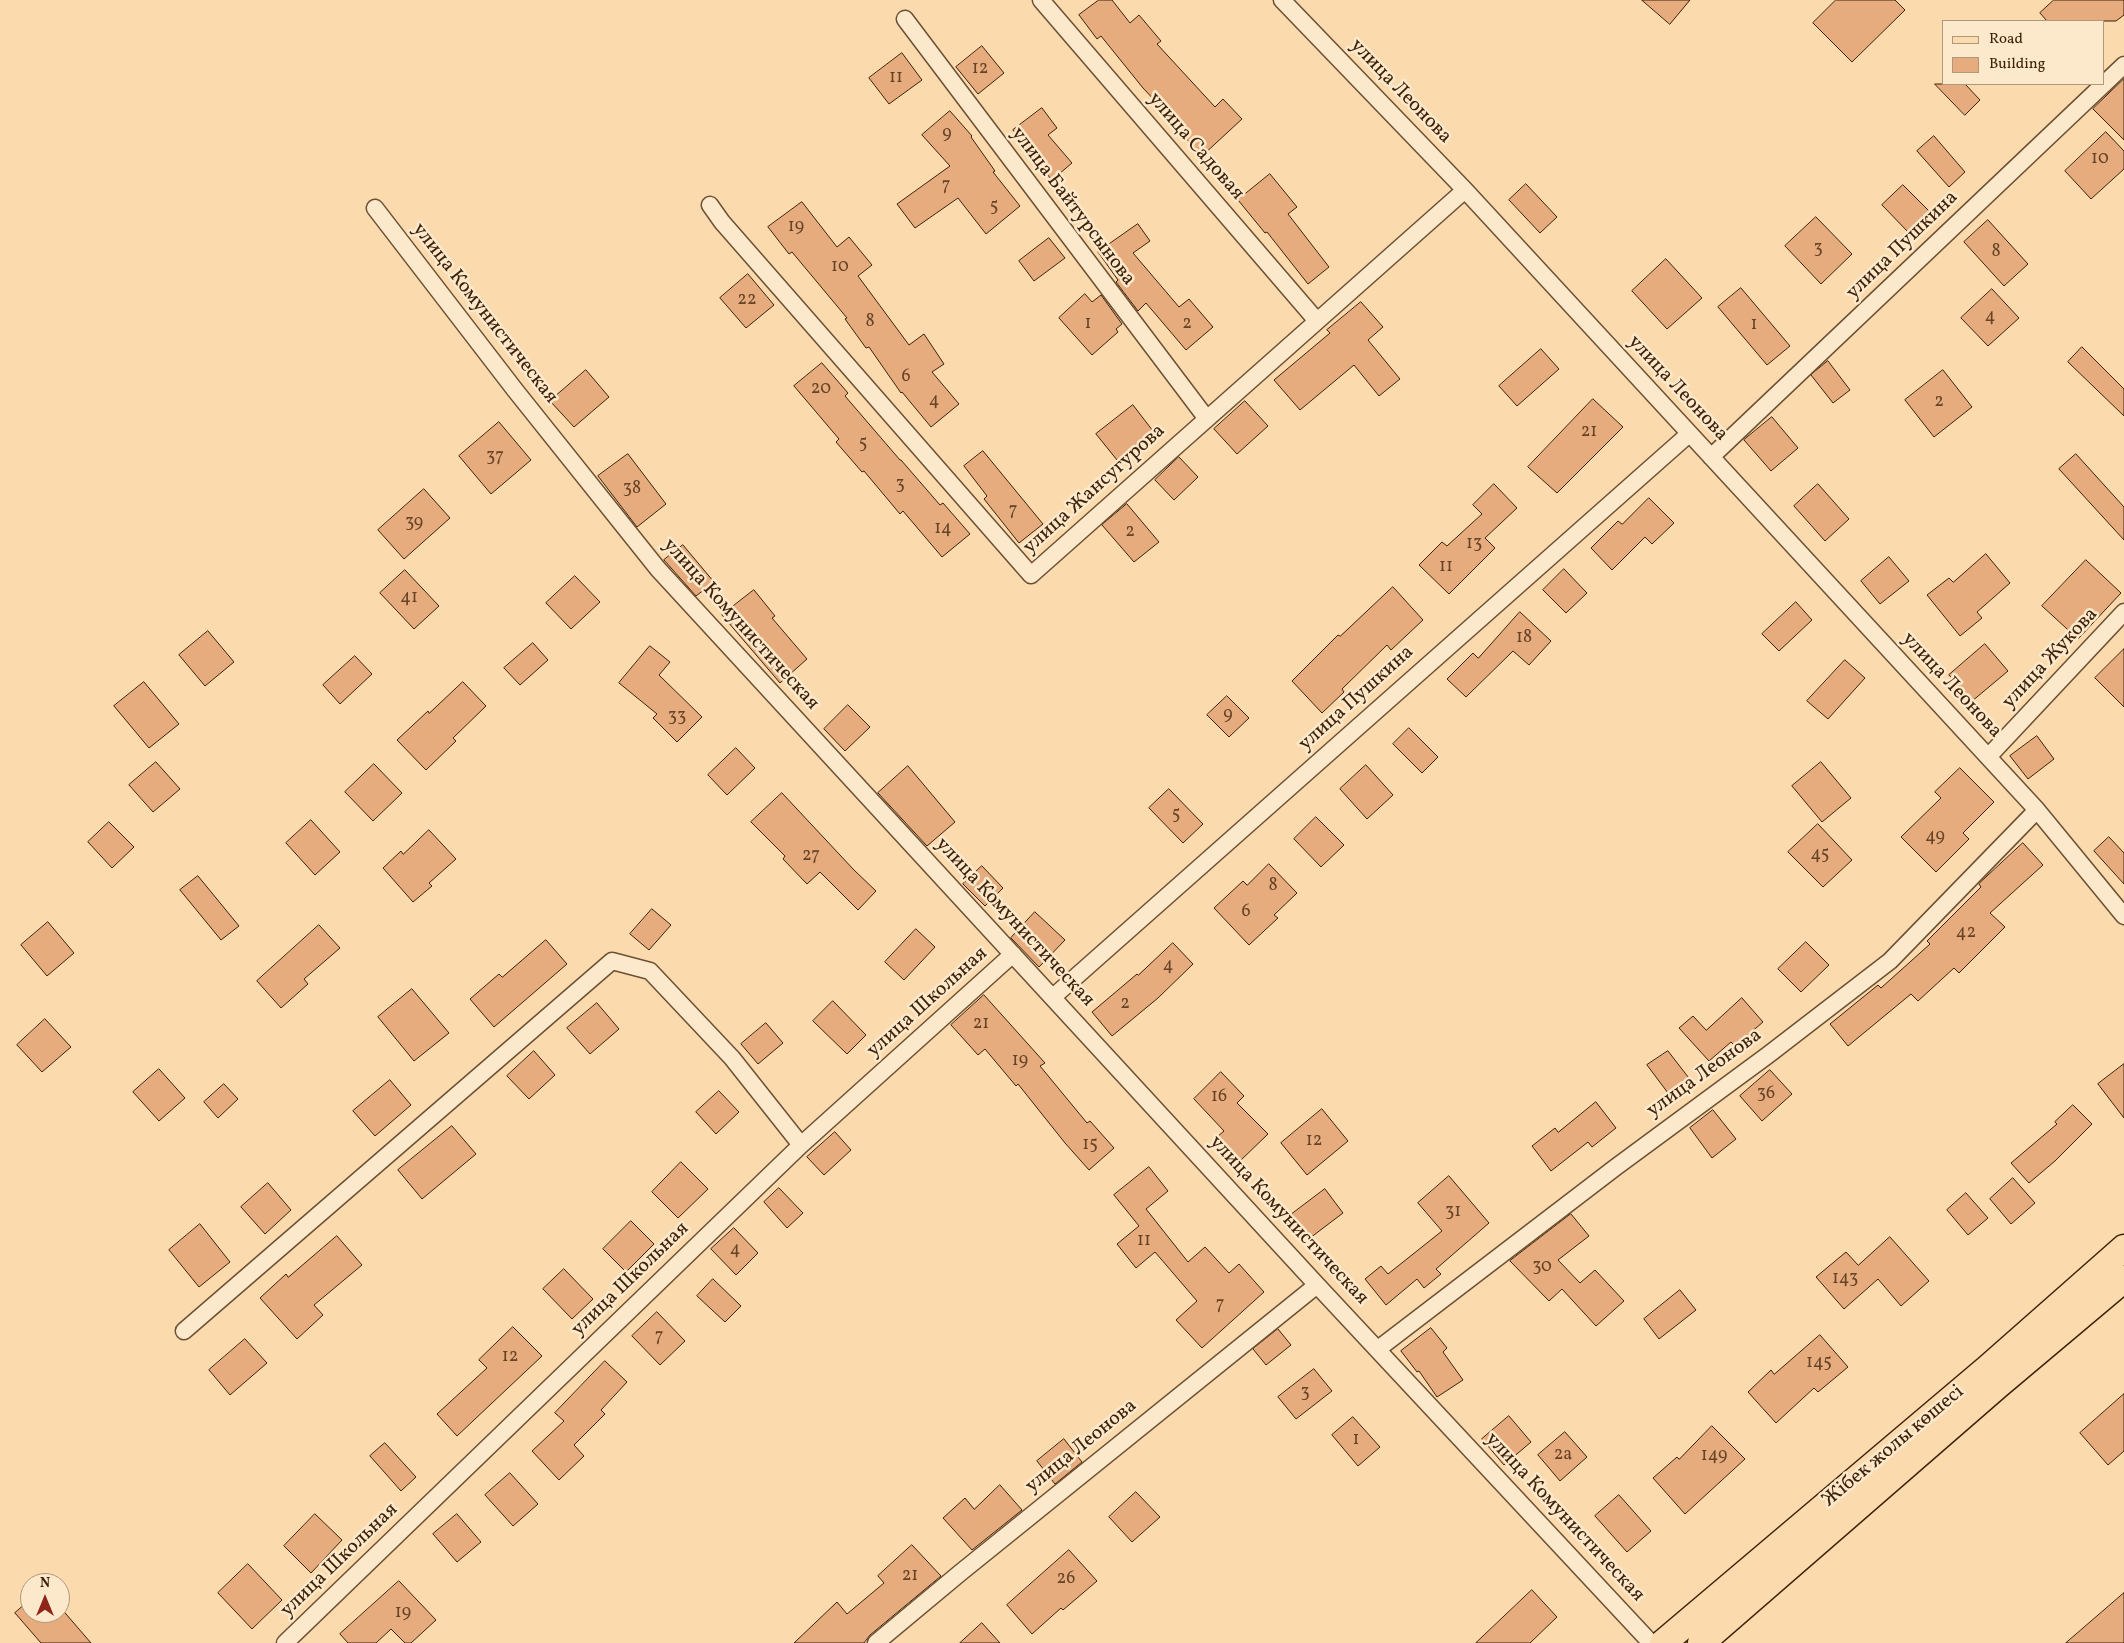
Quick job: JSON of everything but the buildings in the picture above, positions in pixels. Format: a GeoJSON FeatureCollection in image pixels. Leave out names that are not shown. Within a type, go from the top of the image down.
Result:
{"type":"FeatureCollection","features":[{"type":"Feature","properties":{"kind":"main road","name":"Жібек жолы көшесі"},"geometry":{"type":"LineString","coordinates":[[1663,1643],[1988,1368],[2124,1248]]}},
{"type":"Feature","properties":{"kind":"main road","name":"Жібек жолы көшесі"},"geometry":{"type":"LineString","coordinates":[[1701,1643],[1998,1385],[2124,1279]]}},
{"type":"Feature","properties":{"kind":"street","name":"улица Садовая"},"geometry":{"type":"LineString","coordinates":[[1041,0],[1318,321]]}},
{"type":"Feature","properties":{"kind":"street","name":"улица Леонова"},"geometry":{"type":"LineString","coordinates":[[1282,0],[1465,190],[2037,810],[2124,916]]}},
{"type":"Feature","properties":{"kind":"street","name":"улица Байтурсынова"},"geometry":{"type":"LineString","coordinates":[[905,19],[1207,419]]}},
{"type":"Feature","properties":{"kind":"street","name":"улица Пушкина"},"geometry":{"type":"LineString","coordinates":[[2104,84],[2124,65]]}},
{"type":"Feature","properties":{"kind":"street","name":"улица Пушкина"},"geometry":{"type":"LineString","coordinates":[[1711,458],[2103,85]]}},
{"type":"Feature","properties":{"kind":"street","name":"улица Жансугурова"},"geometry":{"type":"LineString","coordinates":[[710,205],[729,230],[1031,575],[1465,190]]}},
{"type":"Feature","properties":{"kind":"street","name":"улица Комунистическая"},"geometry":{"type":"LineString","coordinates":[[375,208],[515,390],[658,569],[1317,1285],[1651,1643]]}},
{"type":"Feature","properties":{"kind":"street","name":"улица Пушкина"},"geometry":{"type":"LineString","coordinates":[[1053,997],[1689,434]]}},
{"type":"Feature","properties":{"kind":"street","name":"улица Жукова"},"geometry":{"type":"LineString","coordinates":[[1988,757],[2124,612]]}},
{"type":"Feature","properties":{"kind":"street","name":"улица Леонова"},"geometry":{"type":"LineString","coordinates":[[1378,1349],[1890,961],[2037,810]]}},
{"type":"Feature","properties":{"kind":"street","name":"улица Школьная"},"geometry":{"type":"LineString","coordinates":[[285,1643],[801,1145],[1013,954]]}},
{"type":"Feature","properties":{"kind":"street"},"geometry":{"type":"LineString","coordinates":[[184,1331],[612,961],[650,970],[732,1058],[801,1145]]}},
{"type":"Feature","properties":{"kind":"street","name":"улица Леонова"},"geometry":{"type":"LineString","coordinates":[[876,1643],[1317,1285]]}}]}
